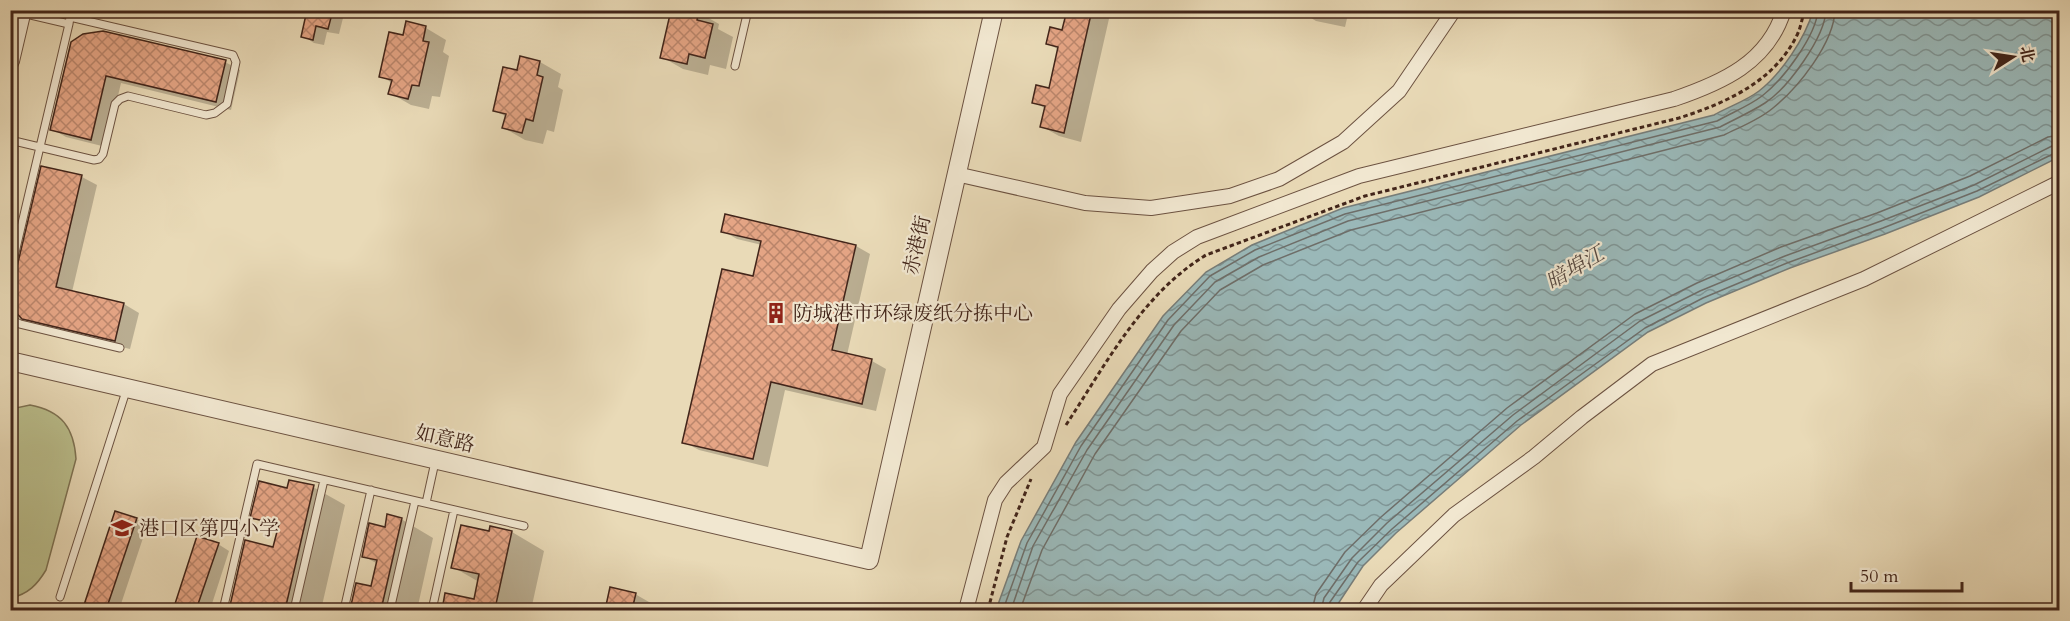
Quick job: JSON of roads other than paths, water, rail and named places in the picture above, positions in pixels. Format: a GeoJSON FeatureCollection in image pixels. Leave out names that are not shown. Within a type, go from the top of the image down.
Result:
{"type":"FeatureCollection","features":[{"type":"Feature","properties":{"kind":"street","name":"赤港街"},"geometry":{"type":"LineString","coordinates":[[869,560],[994,10]]}},
{"type":"Feature","properties":{"kind":"street"},"geometry":{"type":"LineString","coordinates":[[957,174],[1085,203],[1151,208],[1230,196],[1279,179],[1343,142],[1399,91],[1454,10]]}},
{"type":"Feature","properties":{"kind":"street"},"geometry":{"type":"LineString","coordinates":[[966,610],[995,500],[1006,483],[1044,447],[1060,394],[1119,309],[1152,271],[1173,252],[1197,237],[1359,176],[1674,99],[1709,87],[1741,69],[1765,47],[1780,24],[1784,10]]}},
{"type":"Feature","properties":{"kind":"street"},"geometry":{"type":"LineString","coordinates":[[10,61],[22,12]]}},
{"type":"Feature","properties":{"kind":"street"},"geometry":{"type":"LineString","coordinates":[[1364,610],[1381,585],[1454,515],[1534,457],[1652,364],[1864,279],[2060,182]]}},
{"type":"Feature","properties":{"kind":"street","name":"如意路"},"geometry":{"type":"LineString","coordinates":[[10,361],[869,560]]}},
{"type":"Feature","properties":{"kind":"lane"},"geometry":{"type":"LineString","coordinates":[[735,66],[748,10]]}},
{"type":"Feature","properties":{"kind":"lane"},"geometry":{"type":"LineString","coordinates":[[22,12],[69,24]]}},
{"type":"Feature","properties":{"kind":"lane"},"geometry":{"type":"LineString","coordinates":[[10,140],[40,147],[94,160],[99,159],[103,154],[115,104],[120,99],[128,96],[206,115],[215,113],[227,104],[237,62],[233,55],[70,16],[69,24],[40,147],[10,274]]}},
{"type":"Feature","properties":{"kind":"lane"},"geometry":{"type":"LineString","coordinates":[[10,319],[20,324],[120,348]]}},
{"type":"Feature","properties":{"kind":"lane"},"geometry":{"type":"LineString","coordinates":[[60,597],[127,388]]}},
{"type":"Feature","properties":{"kind":"lane"},"geometry":{"type":"LineString","coordinates":[[426,503],[435,460]]}},
{"type":"Feature","properties":{"kind":"lane"},"geometry":{"type":"LineString","coordinates":[[223,610],[257,464],[524,526]]}},
{"type":"Feature","properties":{"kind":"lane"},"geometry":{"type":"LineString","coordinates":[[294,610],[324,480]]}},
{"type":"Feature","properties":{"kind":"lane"},"geometry":{"type":"LineString","coordinates":[[344,610],[371,490]]}},
{"type":"Feature","properties":{"kind":"lane"},"geometry":{"type":"LineString","coordinates":[[390,610],[415,501]]}},
{"type":"Feature","properties":{"kind":"lane"},"geometry":{"type":"LineString","coordinates":[[432,610],[454,510]]}},
{"type":"Feature","properties":{"kind":"water","name":"暗埠江"},"geometry":{"type":"Polygon","coordinates":[[[1813,11],[2059,11],[2059,157],[1979,197],[1790,268],[1706,303],[1648,332],[1521,425],[1396,533],[1363,566],[1334,610],[996,610],[1021,541],[1076,442],[1163,316],[1206,272],[1252,245],[1343,208],[1714,115],[1754,95],[1768,84],[1798,43],[1813,11]]]}},
{"type":"Feature","properties":{"kind":"place","name":"防城港市环绿废纸分拣中心"},"geometry":{"type":"Point","coordinates":[776,313]}},
{"type":"Feature","properties":{"kind":"place","name":"港口区第四小学"},"geometry":{"type":"Point","coordinates":[122,528]}}]}
